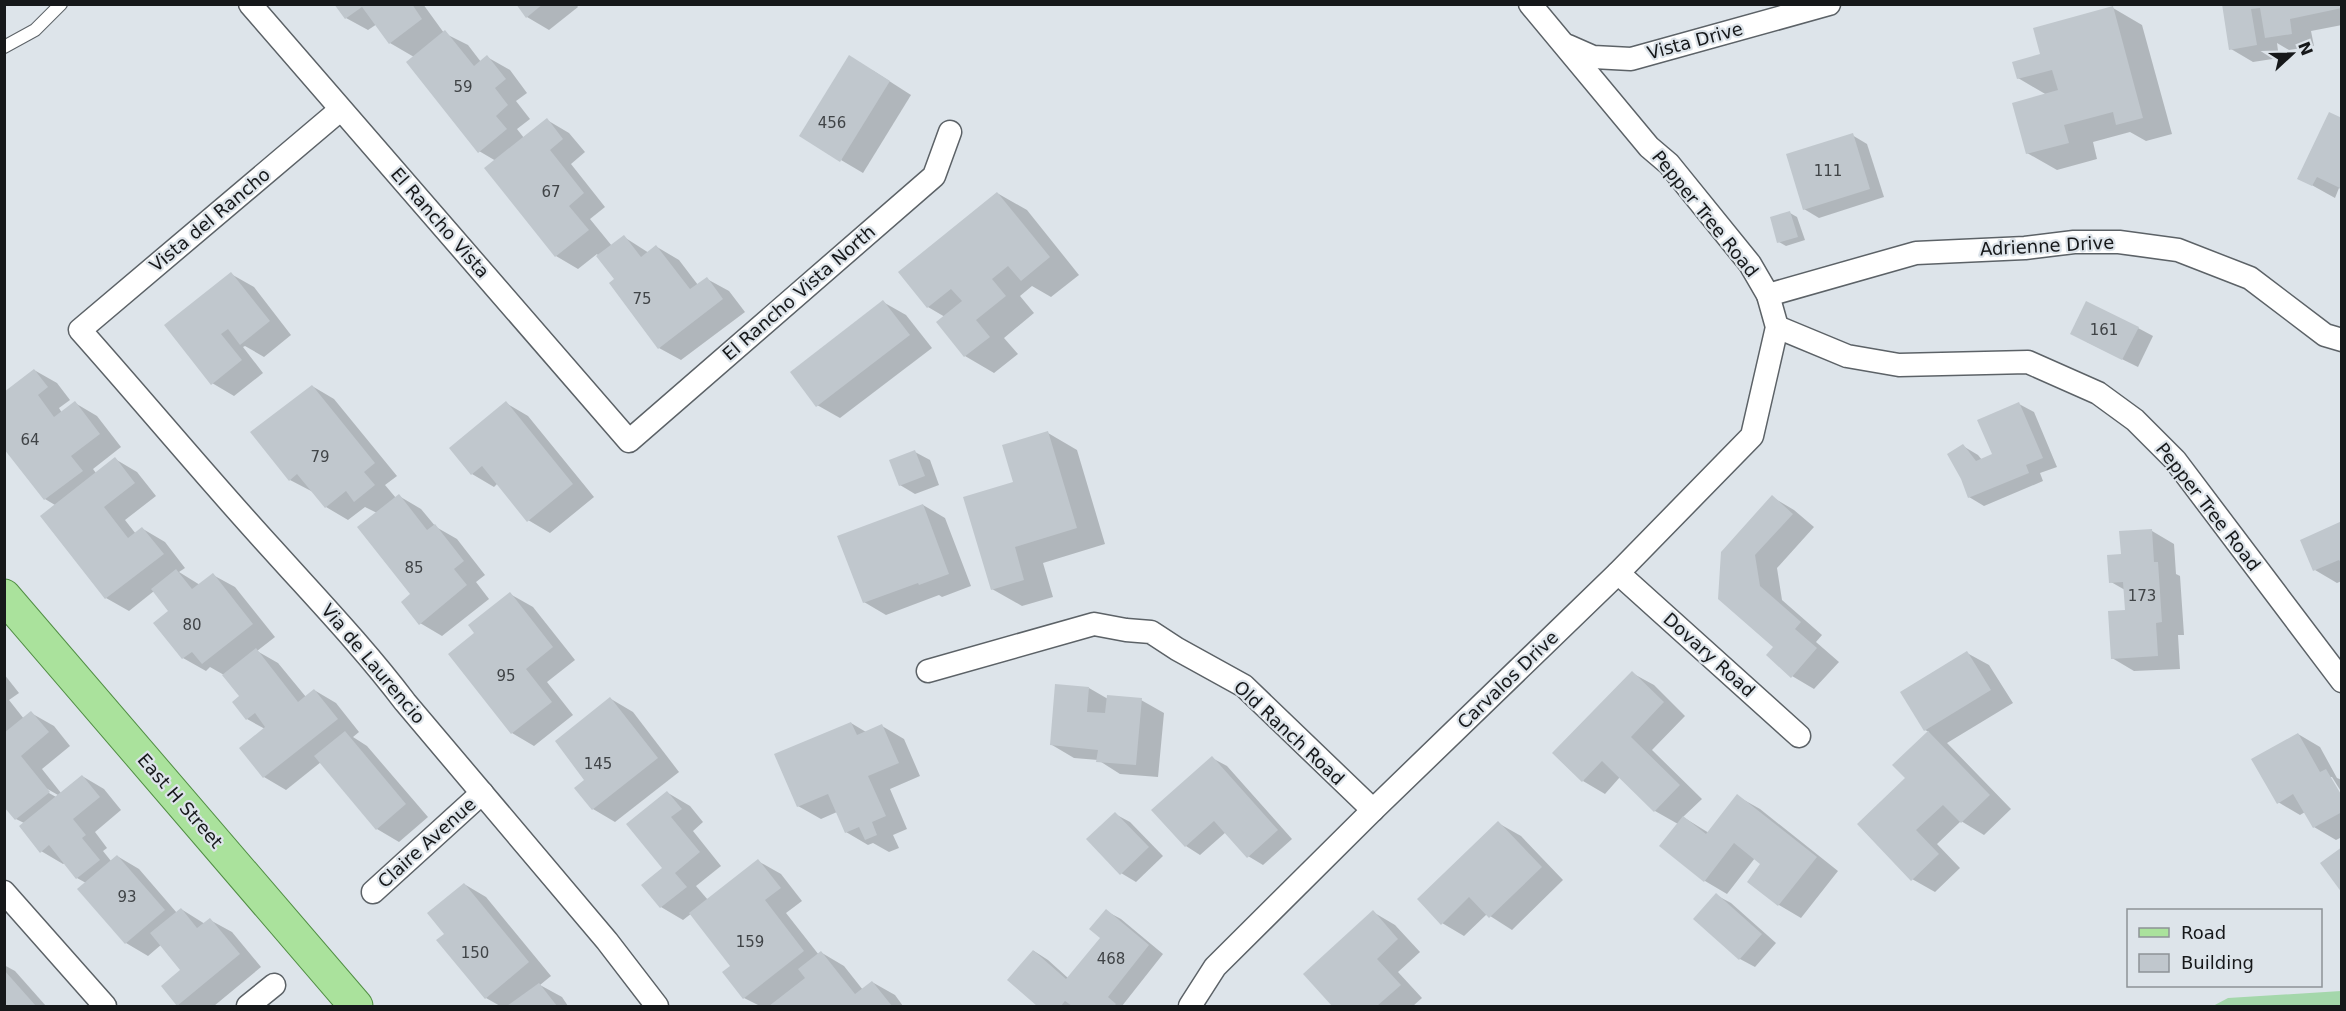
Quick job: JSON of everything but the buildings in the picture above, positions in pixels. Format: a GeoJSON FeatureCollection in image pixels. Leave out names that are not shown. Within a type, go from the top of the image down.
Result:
{"type":"FeatureCollection","features":[{"type":"Feature","properties":{"kind":"main road","name":"East H Street"},"geometry":{"type":"LineString","coordinates":[[4,596],[356,1006]]}},
{"type":"Feature","properties":{"kind":"street","name":"El Rancho Vista"},"geometry":{"type":"LineString","coordinates":[[250,4],[629,441]]}},
{"type":"Feature","properties":{"kind":"street","name":"Pepper Tree Road"},"geometry":{"type":"LineString","coordinates":[[1530,4],[1650,147],[1669,164],[1750,264],[1768,295],[1777,327],[1847,356],[1899,365],[2028,362],[2098,393],[2135,420],[2175,460],[2342,681]]}},
{"type":"Feature","properties":{"kind":"street","name":"Vista Drive"},"geometry":{"type":"LineString","coordinates":[[1562,44],[1593,57],[1631,59],[1829,4]]}},
{"type":"Feature","properties":{"kind":"street","name":"Vista del Rancho"},"geometry":{"type":"LineString","coordinates":[[80,330],[340,110]]}},
{"type":"Feature","properties":{"kind":"street","name":"El Rancho Vista North"},"geometry":{"type":"LineString","coordinates":[[629,441],[934,176],[950,132]]}},
{"type":"Feature","properties":{"kind":"street","name":"Adrienne Drive"},"geometry":{"type":"LineString","coordinates":[[1768,295],[1916,253],[2025,248],[2074,242],[2119,242],[2178,250],[2250,278],[2325,336],[2342,340]]}},
{"type":"Feature","properties":{"kind":"street","name":"Carvalos Drive"},"geometry":{"type":"LineString","coordinates":[[1190,1006],[1215,967],[1373,810],[1618,573],[1752,436],[1777,327]]}},
{"type":"Feature","properties":{"kind":"street","name":"Via de Laurencio"},"geometry":{"type":"LineString","coordinates":[[80,330],[206,475],[374,661],[405,702],[607,941],[657,1006]]}},
{"type":"Feature","properties":{"kind":"street","name":"Dovary Road"},"geometry":{"type":"LineString","coordinates":[[1618,573],[1799,736]]}},
{"type":"Feature","properties":{"kind":"street","name":"Old Ranch Road"},"geometry":{"type":"LineString","coordinates":[[928,671],[1094,624],[1151,632],[1244,686],[1373,810]]}},
{"type":"Feature","properties":{"kind":"street","name":"Claire Avenue"},"geometry":{"type":"LineString","coordinates":[[373,892],[482,793]]}},
{"type":"Feature","properties":{"kind":"street"},"geometry":{"type":"LineString","coordinates":[[4,892],[105,1006]]}},
{"type":"Feature","properties":{"kind":"street"},"geometry":{"type":"LineString","coordinates":[[248,1006],[274,985]]}},
{"type":"Feature","properties":{"kind":"lane"},"geometry":{"type":"LineString","coordinates":[[4,47],[35,30],[61,4]]}},
{"type":"Feature","properties":{"kind":"green space"},"geometry":{"type":"Polygon","coordinates":[[[2341,991],[2341,1006],[2213,1006],[2228,998],[2341,991]]]}}]}
